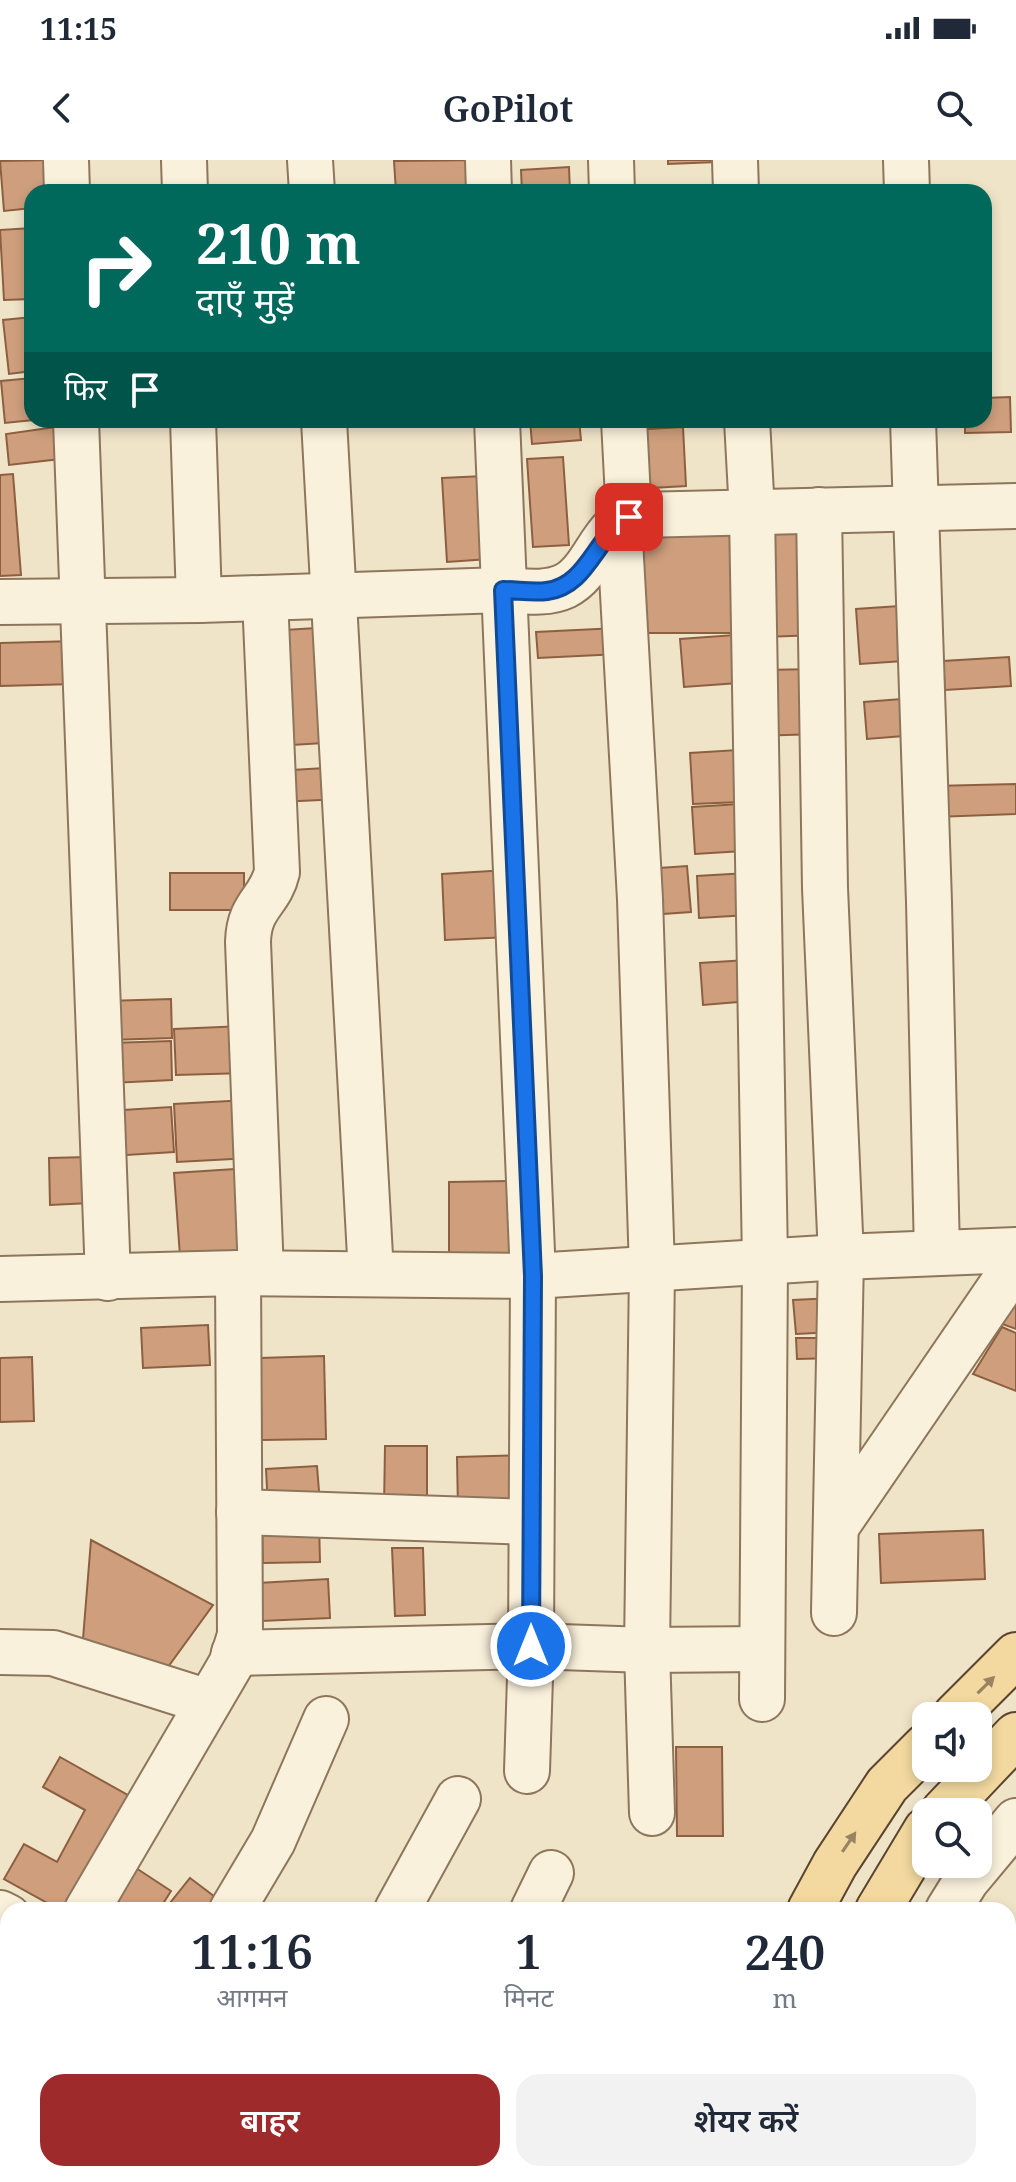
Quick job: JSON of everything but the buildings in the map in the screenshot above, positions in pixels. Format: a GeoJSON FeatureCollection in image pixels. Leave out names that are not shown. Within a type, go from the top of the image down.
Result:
{"type":"FeatureCollection","features":[{"type":"Feature","properties":{"kind":"main road"},"geometry":{"type":"LineString","coordinates":[[969,1702],[1016,1655]]}},
{"type":"Feature","properties":{"kind":"main road"},"geometry":{"type":"LineString","coordinates":[[956,1798],[1016,1735]]}},
{"type":"Feature","properties":{"kind":"main road"},"geometry":{"type":"LineString","coordinates":[[814,1902],[835,1864],[887,1785],[912,1760]]}},
{"type":"Feature","properties":{"kind":"main road"},"geometry":{"type":"LineString","coordinates":[[883,1902],[912,1853]]}},
{"type":"Feature","properties":{"kind":"street"},"geometry":{"type":"LineString","coordinates":[[66,160],[67,184]]}},
{"type":"Feature","properties":{"kind":"street"},"geometry":{"type":"LineString","coordinates":[[184,160],[185,184]]}},
{"type":"Feature","properties":{"kind":"street"},"geometry":{"type":"LineString","coordinates":[[310,160],[312,184]]}},
{"type":"Feature","properties":{"kind":"street"},"geometry":{"type":"LineString","coordinates":[[488,160],[489,184]]}},
{"type":"Feature","properties":{"kind":"street"},"geometry":{"type":"LineString","coordinates":[[611,160],[612,184]]}},
{"type":"Feature","properties":{"kind":"street"},"geometry":{"type":"LineString","coordinates":[[735,160],[736,184]]}},
{"type":"Feature","properties":{"kind":"street"},"geometry":{"type":"LineString","coordinates":[[906,160],[907,184]]}},
{"type":"Feature","properties":{"kind":"street"},"geometry":{"type":"LineString","coordinates":[[76,428],[108,1278]]}},
{"type":"Feature","properties":{"kind":"street"},"geometry":{"type":"LineString","coordinates":[[193,428],[199,600]]}},
{"type":"Feature","properties":{"kind":"street"},"geometry":{"type":"LineString","coordinates":[[324,428],[371,1274]]}},
{"type":"Feature","properties":{"kind":"street"},"geometry":{"type":"LineString","coordinates":[[497,428],[533,1276],[531,1646],[527,1771]]}},
{"type":"Feature","properties":{"kind":"street"},"geometry":{"type":"LineString","coordinates":[[624,428],[624,519],[652,1269],[647,1650],[652,1813]]}},
{"type":"Feature","properties":{"kind":"street"},"geometry":{"type":"LineString","coordinates":[[747,428],[752,513],[765,1261],[762,1699]]}},
{"type":"Feature","properties":{"kind":"street"},"geometry":{"type":"LineString","coordinates":[[913,428],[937,1253]]}},
{"type":"Feature","properties":{"kind":"street"},"geometry":{"type":"LineString","coordinates":[[0,602],[546,591],[566,585],[578,576],[624,519],[650,514],[1016,506]]}},
{"type":"Feature","properties":{"kind":"street"},"geometry":{"type":"LineString","coordinates":[[819,510],[825,888],[841,1257],[834,1613]]}},
{"type":"Feature","properties":{"kind":"street"},"geometry":{"type":"LineString","coordinates":[[92,1902],[208,1702],[240,1635],[239,1512],[250,1273],[248,942],[250,919],[273,887],[277,872],[265,598]]}},
{"type":"Feature","properties":{"kind":"street"},"geometry":{"type":"LineString","coordinates":[[0,1279],[250,1273],[533,1276],[765,1261],[1016,1250]]}},
{"type":"Feature","properties":{"kind":"street"},"geometry":{"type":"LineString","coordinates":[[836,1527],[1016,1264]]}},
{"type":"Feature","properties":{"kind":"street"},"geometry":{"type":"LineString","coordinates":[[239,1512],[531,1522]]}},
{"type":"Feature","properties":{"kind":"street"},"geometry":{"type":"LineString","coordinates":[[234,1653],[531,1646],[647,1650],[762,1649]]}},
{"type":"Feature","properties":{"kind":"street"},"geometry":{"type":"LineString","coordinates":[[0,1652],[53,1653],[208,1702]]}},
{"type":"Feature","properties":{"kind":"street"},"geometry":{"type":"LineString","coordinates":[[237,1902],[273,1841],[326,1719]]}},
{"type":"Feature","properties":{"kind":"street"},"geometry":{"type":"LineString","coordinates":[[401,1902],[458,1799]]}},
{"type":"Feature","properties":{"kind":"street"},"geometry":{"type":"LineString","coordinates":[[953,1902],[966,1881],[1016,1821]]}},
{"type":"Feature","properties":{"kind":"street"},"geometry":{"type":"LineString","coordinates":[[0,1913],[0,1920]]}},
{"type":"Feature","properties":{"kind":"route"},"geometry":{"type":"LineString","coordinates":[[531,1646],[533,1276],[503,590],[546,591],[566,585],[578,576],[611,530],[629,517]]}}]}
